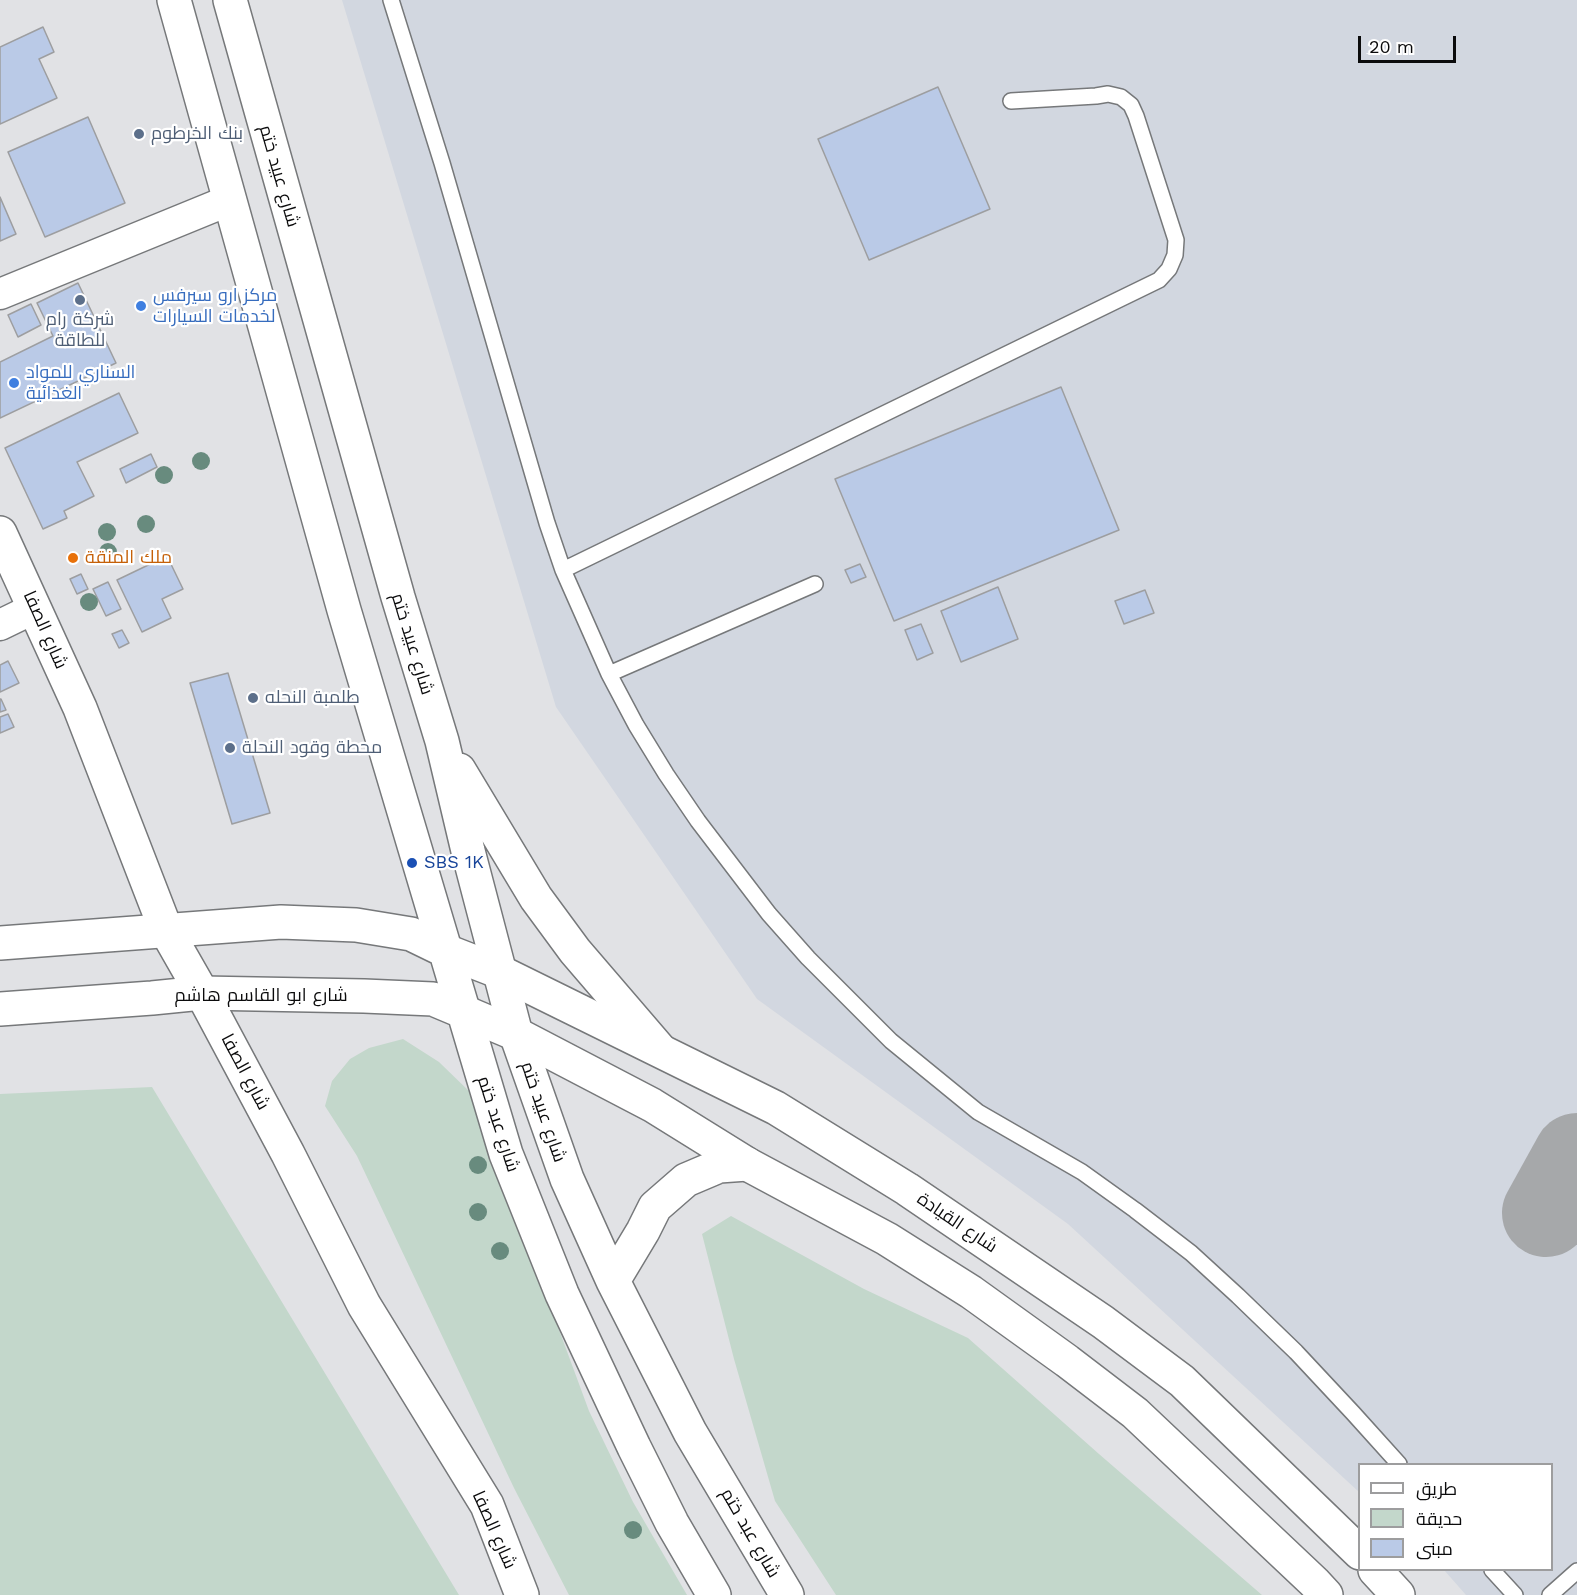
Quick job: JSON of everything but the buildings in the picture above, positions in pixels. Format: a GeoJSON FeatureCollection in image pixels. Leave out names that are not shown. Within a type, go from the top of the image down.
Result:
{"type":"FeatureCollection","features":[{"type":"Feature","properties":{"kind":"main road"},"geometry":{"type":"LineString","coordinates":[[174,0],[230,200]]}},
{"type":"Feature","properties":{"kind":"main road","name":"شارع عبيد ختم"},"geometry":{"type":"LineString","coordinates":[[230,0],[394,586],[442,741],[516,1034],[567,1179],[613,1281]]}},
{"type":"Feature","properties":{"kind":"main road","name":"شارع عبد ختم"},"geometry":{"type":"LineString","coordinates":[[230,200],[349,627],[506,1154],[562,1294],[634,1447],[672,1523],[714,1595]]}},
{"type":"Feature","properties":{"kind":"main road","name":"شارع الصفا"},"geometry":{"type":"LineString","coordinates":[[3,547],[35,608],[80,708],[166,930],[288,1154],[364,1305],[486,1504],[522,1595]]}},
{"type":"Feature","properties":{"kind":"main road"},"geometry":{"type":"LineString","coordinates":[[442,741],[536,898],[582,960],[660,1050]]}},
{"type":"Feature","properties":{"kind":"main road"},"geometry":{"type":"LineString","coordinates":[[0,943],[281,922],[356,925],[411,934],[446,951],[500,972]]}},
{"type":"Feature","properties":{"kind":"main road","name":"شارع القيادة"},"geometry":{"type":"LineString","coordinates":[[500,972],[776,1108],[907,1189],[1103,1322],[1182,1381],[1358,1552]]}},
{"type":"Feature","properties":{"kind":"main road","name":"شارع ابو القاسم هاشم"},"geometry":{"type":"LineString","coordinates":[[0,1010],[202,993],[433,999],[516,1034]]}},
{"type":"Feature","properties":{"kind":"main road"},"geometry":{"type":"LineString","coordinates":[[516,1034],[652,1105],[747,1164],[887,1239],[971,1292],[1135,1413],[1326,1595]]}},
{"type":"Feature","properties":{"kind":"main road"},"geometry":{"type":"LineString","coordinates":[[613,1281],[655,1207],[686,1180],[719,1166],[747,1164]]}},
{"type":"Feature","properties":{"kind":"main road","name":"شارع عبد ختم"},"geometry":{"type":"LineString","coordinates":[[613,1281],[690,1432],[787,1595]]}},
{"type":"Feature","properties":{"kind":"main road"},"geometry":{"type":"LineString","coordinates":[[1377,1571],[1398,1595]]}},
{"type":"Feature","properties":{"kind":"street"},"geometry":{"type":"LineString","coordinates":[[0,294],[230,200]]}},
{"type":"Feature","properties":{"kind":"street"},"geometry":{"type":"LineString","coordinates":[[0,626],[35,608]]}},
{"type":"Feature","properties":{"kind":"lane"},"geometry":{"type":"LineString","coordinates":[[391,0],[563,570],[609,674],[636,725],[698,821],[769,914],[848,1000],[891,1041],[978,1112],[1082,1172],[1191,1253],[1296,1352],[1398,1463]]}},
{"type":"Feature","properties":{"kind":"lane"},"geometry":{"type":"LineString","coordinates":[[563,570],[1159,280],[1169,268],[1175,255],[1176,240],[1131,105],[1121,97],[1108,94],[1011,101]]}},
{"type":"Feature","properties":{"kind":"lane"},"geometry":{"type":"LineString","coordinates":[[609,674],[815,584]]}},
{"type":"Feature","properties":{"kind":"lane"},"geometry":{"type":"LineString","coordinates":[[1494,1571],[1515,1595]]}},
{"type":"Feature","properties":{"kind":"lane"},"geometry":{"type":"LineString","coordinates":[[1550,1595],[1577,1571]]}},
{"type":"Feature","properties":{"kind":"shaded area"},"geometry":{"type":"Polygon","coordinates":[[[342,0],[1577,0],[1577,1595],[1466,1595],[1445,1571],[1553,1571],[1553,1463],[1358,1463],[1358,1491],[1068,1224],[757,999],[556,707],[342,0]]]}},
{"type":"Feature","properties":{"kind":"green space"},"geometry":{"type":"Polygon","coordinates":[[[403,1039],[439,1062],[472,1094],[589,1411],[633,1502],[687,1595],[569,1595],[514,1488],[357,1156],[325,1106],[332,1081],[350,1059],[369,1048],[403,1039]]]}},
{"type":"Feature","properties":{"kind":"green space"},"geometry":{"type":"Polygon","coordinates":[[[152,1087],[459,1595],[0,1595],[0,1094],[152,1087]]]}},
{"type":"Feature","properties":{"kind":"green space"},"geometry":{"type":"Polygon","coordinates":[[[731,1216],[864,1289],[968,1338],[1262,1595],[836,1595],[775,1501],[734,1359],[702,1234],[731,1216]]]}},
{"type":"Feature","properties":{"kind":"taxiway"},"geometry":{"type":"LineString","coordinates":[[1546,1213],[1577,1157]]}},
{"type":"Feature","properties":{"kind":"place","name":"بنك الخرطوم"},"geometry":{"type":"Point","coordinates":[139,134]}},
{"type":"Feature","properties":{"kind":"place","name":"شركة رام للطاقة"},"geometry":{"type":"Point","coordinates":[80,300]}},
{"type":"Feature","properties":{"kind":"place","name":"مركز ارو سيرفس لخدمات السيارات"},"geometry":{"type":"Point","coordinates":[141,306]}},
{"type":"Feature","properties":{"kind":"place","name":"السناري للمواد الغذائية"},"geometry":{"type":"Point","coordinates":[14,383]}},
{"type":"Feature","properties":{"kind":"place","name":"ملك المنقة"},"geometry":{"type":"Point","coordinates":[73,558]}},
{"type":"Feature","properties":{"kind":"place","name":"طلمبة النحله"},"geometry":{"type":"Point","coordinates":[253,698]}},
{"type":"Feature","properties":{"kind":"place","name":"محطة وقود النحلة"},"geometry":{"type":"Point","coordinates":[230,748]}},
{"type":"Feature","properties":{"kind":"place","name":"SBS 1K"},"geometry":{"type":"Point","coordinates":[412,863]}}]}
